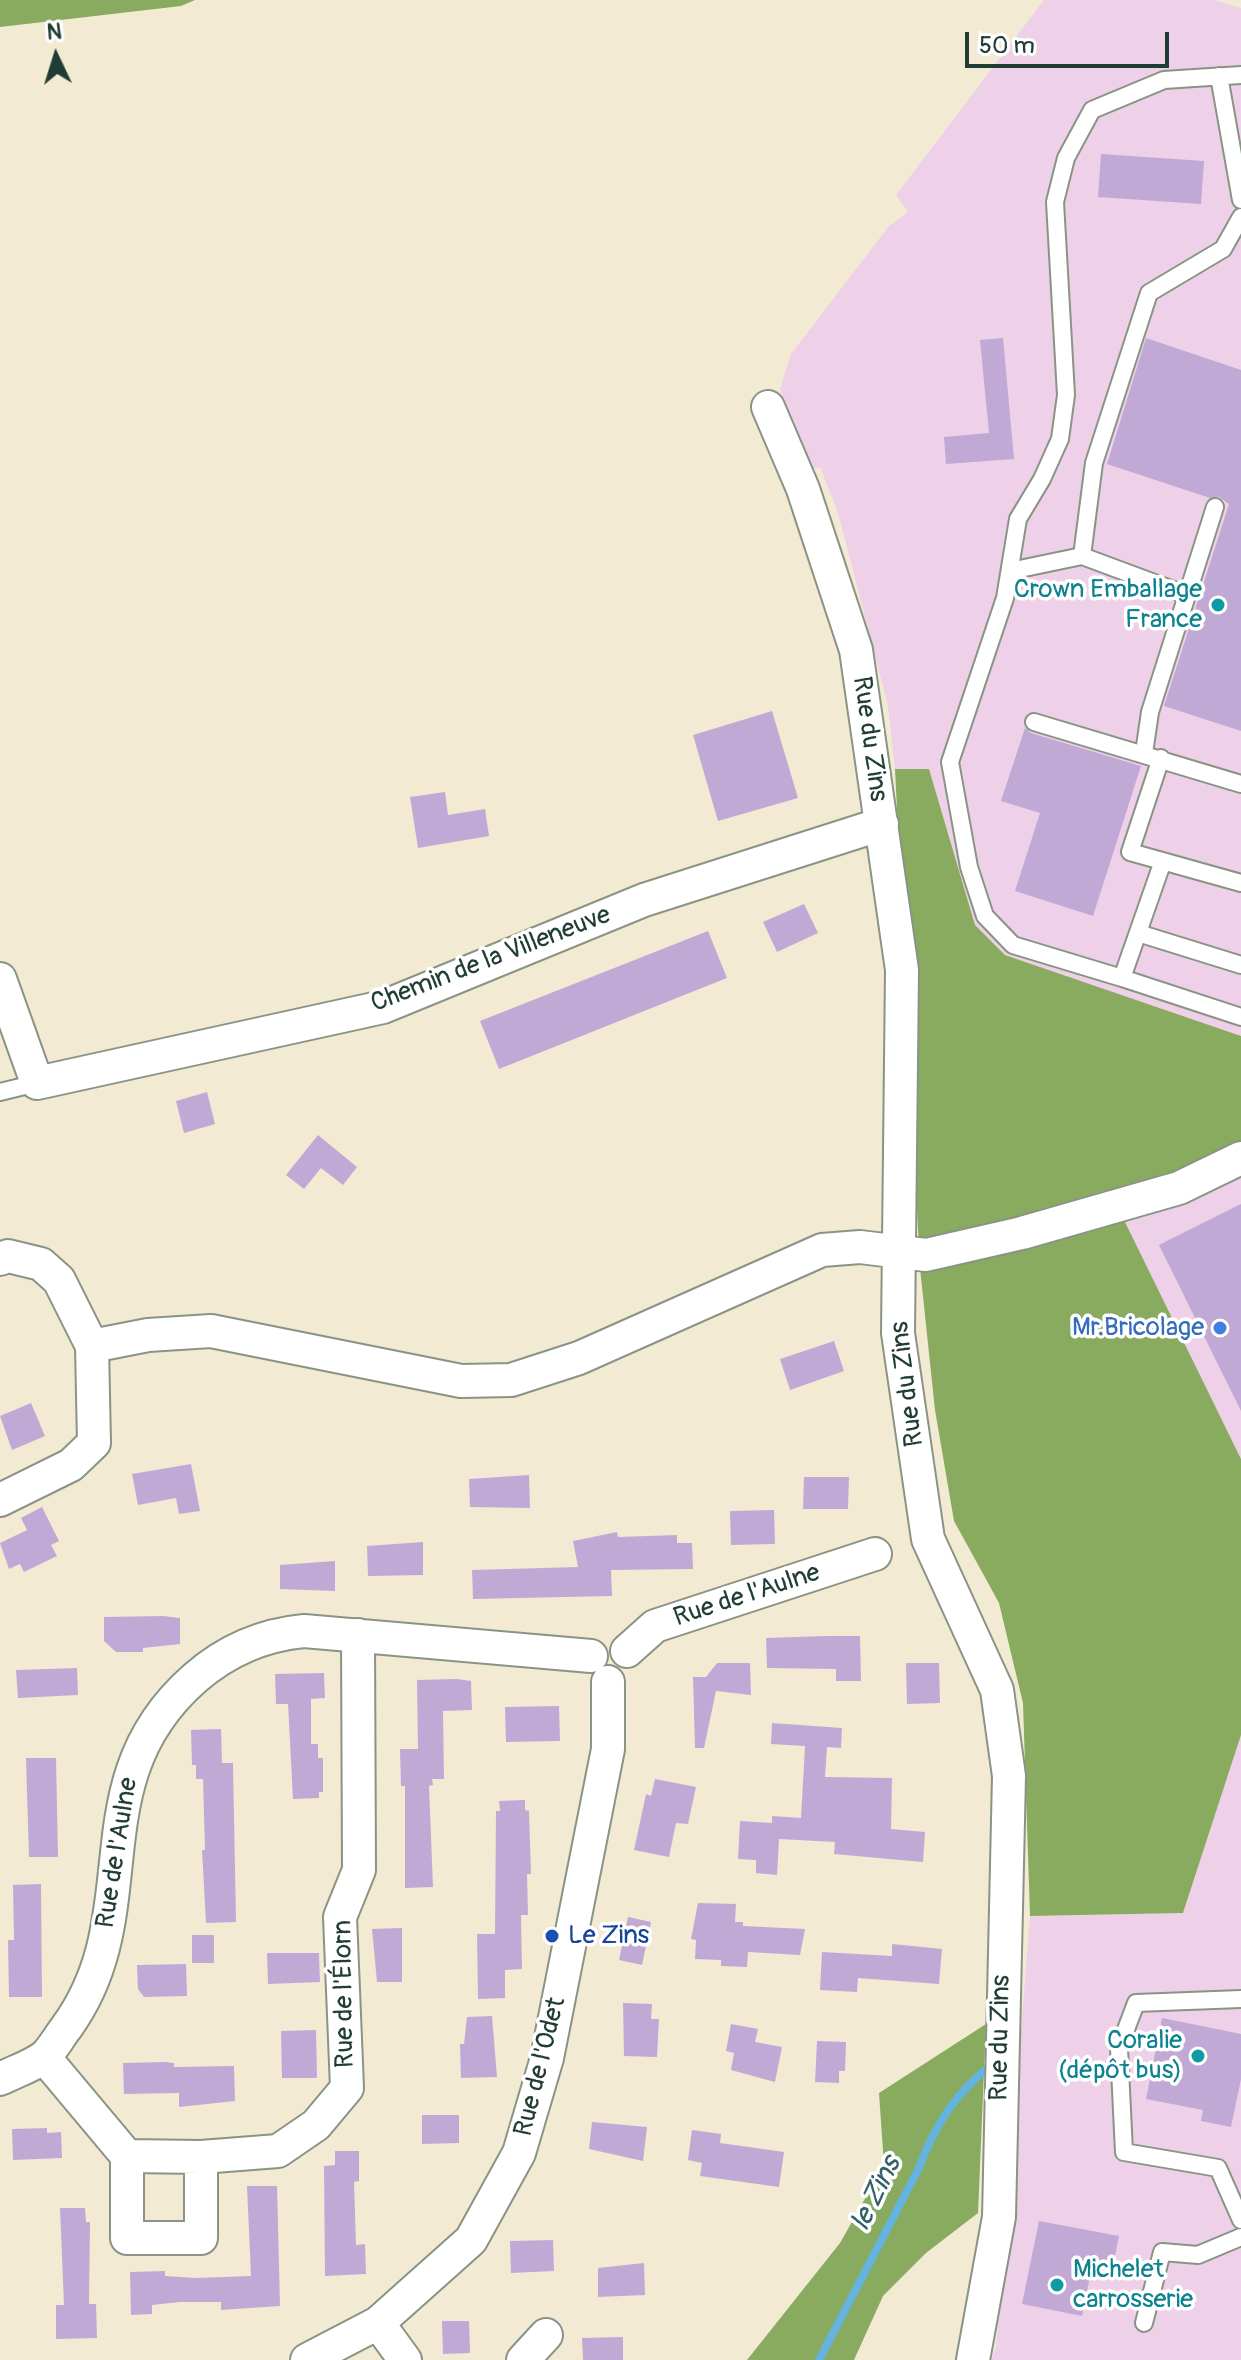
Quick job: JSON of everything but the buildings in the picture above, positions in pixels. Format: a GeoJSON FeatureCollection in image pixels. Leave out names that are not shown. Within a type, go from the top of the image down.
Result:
{"type":"FeatureCollection","features":[{"type":"Feature","properties":{"kind":"street","name":"Rue du Zins"},"geometry":{"type":"LineString","coordinates":[[768,407],[803,489],[856,650],[902,970],[898,1333],[928,1539],[997,1690],[1009,1776],[999,2217],[973,2360]]}},
{"type":"Feature","properties":{"kind":"street","name":"Chemin de la Villeneuve"},"geometry":{"type":"LineString","coordinates":[[37,1083],[383,1007],[644,900],[882,824]]}},
{"type":"Feature","properties":{"kind":"street"},"geometry":{"type":"LineString","coordinates":[[0,979],[37,1083]]}},
{"type":"Feature","properties":{"kind":"street"},"geometry":{"type":"LineString","coordinates":[[92,1346],[148,1335],[211,1331],[461,1381],[511,1380],[579,1358],[822,1250],[860,1247],[926,1255],[1036,1229],[1179,1188],[1241,1158]]}},
{"type":"Feature","properties":{"kind":"street"},"geometry":{"type":"LineString","coordinates":[[0,1259],[8,1256],[41,1264],[59,1280],[92,1346],[94,1443],[71,1465],[0,1500]]}},
{"type":"Feature","properties":{"kind":"street","name":"Rue de l'Aulne"},"geometry":{"type":"LineString","coordinates":[[0,2079],[44,2057],[91,1988],[102,1956],[111,1905],[121,1802],[130,1770],[145,1735],[179,1692],[211,1663],[247,1643],[278,1633],[304,1631],[358,1635],[600,1669],[621,1679],[630,1670],[627,1651],[655,1626],[875,1554]]}},
{"type":"Feature","properties":{"kind":"street","name":"Rue de l'Élorn"},"geometry":{"type":"LineString","coordinates":[[127,2156],[201,2157],[278,2151],[316,2125],[347,2088],[340,1917],[359,1870],[358,1635]]}},
{"type":"Feature","properties":{"kind":"street","name":"Rue de l'Odet"},"geometry":{"type":"LineString","coordinates":[[307,2360],[378,2323],[471,2240],[519,2153],[547,2058],[608,1749],[600,1669]]}},
{"type":"Feature","properties":{"kind":"street"},"geometry":{"type":"LineString","coordinates":[[44,2057],[127,2156],[127,2238],[201,2238],[201,2157]]}},
{"type":"Feature","properties":{"kind":"street"},"geometry":{"type":"LineString","coordinates":[[378,2323],[405,2360]]}},
{"type":"Feature","properties":{"kind":"street"},"geometry":{"type":"LineString","coordinates":[[523,2360],[546,2335]]}},
{"type":"Feature","properties":{"kind":"lane"},"geometry":{"type":"LineString","coordinates":[[1241,75],[1164,80],[1092,110],[1066,158],[1055,202],[1066,395],[1060,439],[1042,479],[1018,519],[1005,598],[950,762],[969,867],[985,916],[1013,945],[1241,1017]]}},
{"type":"Feature","properties":{"kind":"lane"},"geometry":{"type":"LineString","coordinates":[[1219,76],[1241,200]]}},
{"type":"Feature","properties":{"kind":"lane"},"geometry":{"type":"LineString","coordinates":[[1082,556],[1094,463],[1149,293],[1223,249],[1241,217]]}},
{"type":"Feature","properties":{"kind":"lane"},"geometry":{"type":"LineString","coordinates":[[1215,507],[1150,712],[1152,756],[1130,852],[1241,883]]}},
{"type":"Feature","properties":{"kind":"lane"},"geometry":{"type":"LineString","coordinates":[[1010,571],[1082,556],[1187,595]]}},
{"type":"Feature","properties":{"kind":"lane"},"geometry":{"type":"LineString","coordinates":[[1034,722],[1241,784]]}},
{"type":"Feature","properties":{"kind":"lane"},"geometry":{"type":"LineString","coordinates":[[1122,978],[1163,861]]}},
{"type":"Feature","properties":{"kind":"lane"},"geometry":{"type":"LineString","coordinates":[[1138,933],[1241,965]]}},
{"type":"Feature","properties":{"kind":"lane","name":"Chemin de la Villeneuve"},"geometry":{"type":"LineString","coordinates":[[0,1092],[37,1083]]}},
{"type":"Feature","properties":{"kind":"lane"},"geometry":{"type":"LineString","coordinates":[[1241,1999],[1136,2003],[1119,2048],[1124,2152],[1218,2168],[1241,2220]]}},
{"type":"Feature","properties":{"kind":"lane"},"geometry":{"type":"LineString","coordinates":[[1144,2323],[1162,2252],[1198,2255],[1241,2237]]}},
{"type":"Feature","properties":{"kind":"shaded area"},"geometry":{"type":"Polygon","coordinates":[[[1044,0],[1214,0],[1241,8],[1241,1036],[1005,955],[975,925],[929,769],[895,769],[888,706],[838,513],[820,467],[807,470],[780,389],[791,354],[889,226],[908,212],[896,195],[1044,0]]]}},
{"type":"Feature","properties":{"kind":"shaded area"},"geometry":{"type":"Polygon","coordinates":[[[1241,1174],[1241,1459],[1122,1218],[1241,1174]]]}},
{"type":"Feature","properties":{"kind":"shaded area"},"geometry":{"type":"Polygon","coordinates":[[[1241,1735],[1241,2360],[991,2360],[996,2347],[1030,1916],[1183,1913],[1241,1735]]]}},
{"type":"Feature","properties":{"kind":"green space"},"geometry":{"type":"Polygon","coordinates":[[[0,0],[195,0],[181,6],[0,27],[0,0]]]}},
{"type":"Feature","properties":{"kind":"green space"},"geometry":{"type":"Polygon","coordinates":[[[895,769],[929,769],[975,925],[1005,955],[1241,1036],[1241,1174],[1123,1218],[1241,1459],[1241,1735],[1183,1913],[1030,1916],[1023,1703],[999,1603],[954,1521],[935,1410],[920,1268],[895,769]]]}},
{"type":"Feature","properties":{"kind":"green space"},"geometry":{"type":"Polygon","coordinates":[[[986,2024],[978,2213],[926,2253],[883,2296],[854,2360],[747,2360],[840,2243],[884,2165],[879,2093],[986,2024]]]}},
{"type":"Feature","properties":{"kind":"waterway","name":"le Zins"},"geometry":{"type":"LineString","coordinates":[[819,2360],[940,2123],[958,2097],[994,2063]]}},
{"type":"Feature","properties":{"kind":"place","name":"Crown Emballage France"},"geometry":{"type":"Point","coordinates":[1218,605]}},
{"type":"Feature","properties":{"kind":"place","name":"Mr.Bricolage"},"geometry":{"type":"Point","coordinates":[1220,1328]}},
{"type":"Feature","properties":{"kind":"place","name":"Le Zins"},"geometry":{"type":"Point","coordinates":[552,1936]}},
{"type":"Feature","properties":{"kind":"place","name":"Coralie (dépôt bus)"},"geometry":{"type":"Point","coordinates":[1198,2056]}},
{"type":"Feature","properties":{"kind":"place","name":"Michelet carrosserie"},"geometry":{"type":"Point","coordinates":[1057,2285]}}]}
